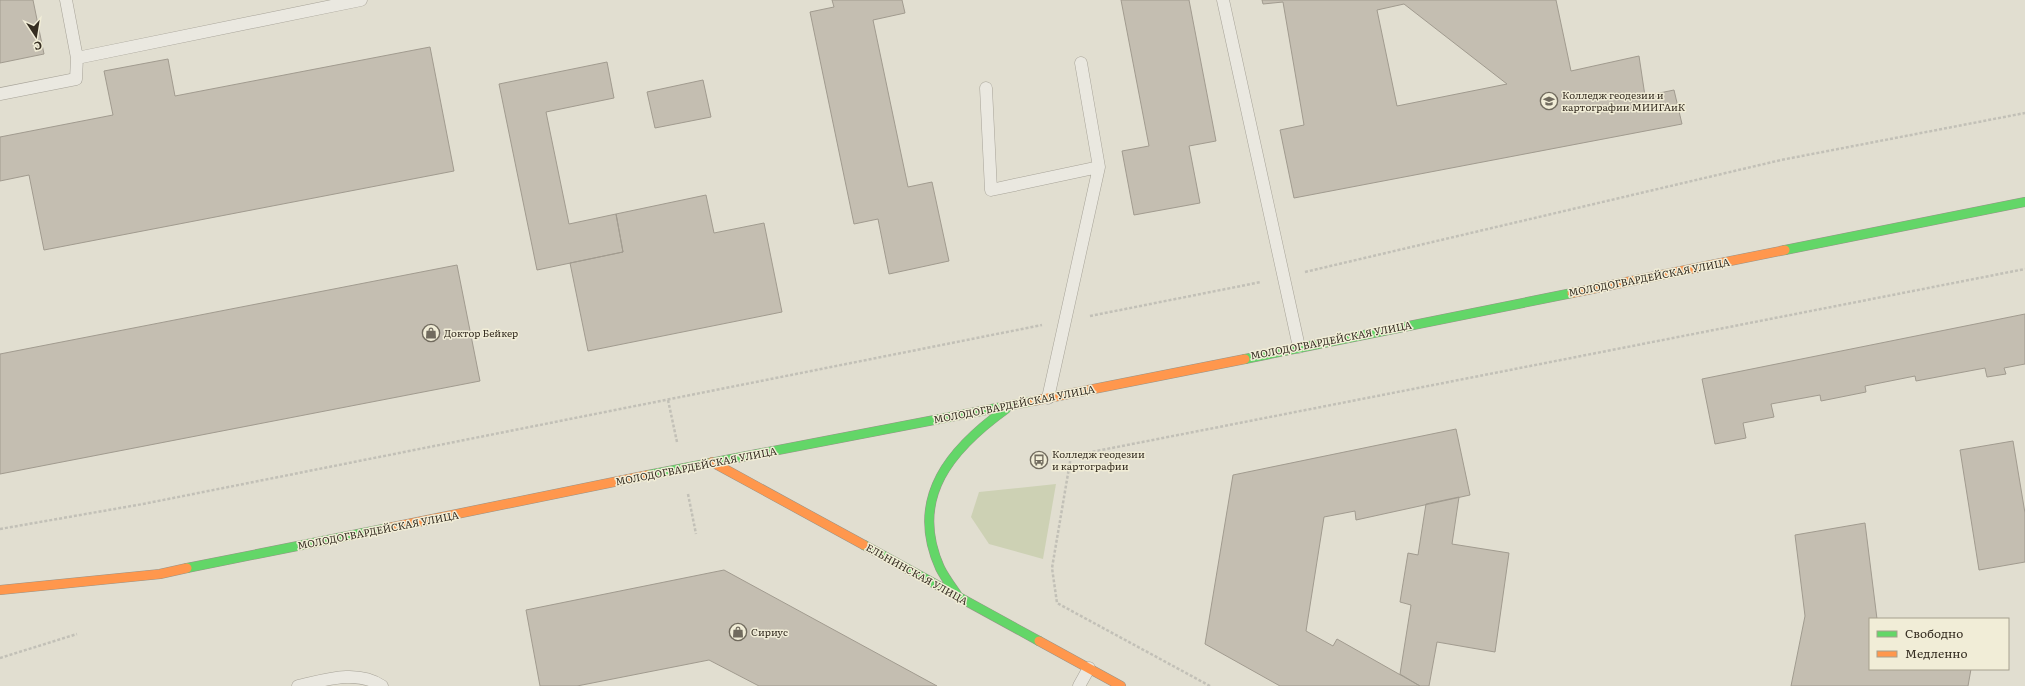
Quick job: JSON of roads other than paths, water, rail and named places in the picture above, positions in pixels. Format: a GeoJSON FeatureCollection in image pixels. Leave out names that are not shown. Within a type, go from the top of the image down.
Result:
{"type":"FeatureCollection","features":[{"type":"Feature","properties":{"kind":"street","name":"МОЛОДОГВАРДЕЙСКАЯ УЛИЦА"},"geometry":{"type":"LineString","coordinates":[[0,590],[160,574],[712,462],[1048,398],[2025,202]]}},
{"type":"Feature","properties":{"kind":"street"},"geometry":{"type":"LineString","coordinates":[[958,597],[938,564],[929,533],[929,507],[936,483],[955,455],[979,428],[1014,404]]}},
{"type":"Feature","properties":{"kind":"street","name":"ЕЛЬНИНСКАЯ УЛИЦА"},"geometry":{"type":"LineString","coordinates":[[712,462],[1121,686]]}},
{"type":"Feature","properties":{"kind":"lane"},"geometry":{"type":"LineString","coordinates":[[0,94],[76,78],[77,58],[66,0]]}},
{"type":"Feature","properties":{"kind":"lane"},"geometry":{"type":"LineString","coordinates":[[77,58],[361,0]]}},
{"type":"Feature","properties":{"kind":"lane"},"geometry":{"type":"LineString","coordinates":[[1223,0],[1299,347]]}},
{"type":"Feature","properties":{"kind":"lane"},"geometry":{"type":"LineString","coordinates":[[1048,398],[1099,167],[1081,63]]}},
{"type":"Feature","properties":{"kind":"lane"},"geometry":{"type":"LineString","coordinates":[[986,88],[991,190],[1099,167]]}},
{"type":"Feature","properties":{"kind":"lane"},"geometry":{"type":"LineString","coordinates":[[1079,686],[1089,668]]}},
{"type":"Feature","properties":{"kind":"lane"},"geometry":{"type":"LineString","coordinates":[[298,686],[343,676],[375,681],[382,686]]}},
{"type":"Feature","properties":{"kind":"place","name":"Колледж геодезии и картографии МИИГАиК"},"geometry":{"type":"Point","coordinates":[1549,101]}},
{"type":"Feature","properties":{"kind":"place","name":"Доктор Бейкер"},"geometry":{"type":"Point","coordinates":[431,333]}},
{"type":"Feature","properties":{"kind":"place","name":"Колледж геодезии и картографии"},"geometry":{"type":"Point","coordinates":[1039,460]}},
{"type":"Feature","properties":{"kind":"place","name":"Сириус"},"geometry":{"type":"Point","coordinates":[738,632]}}]}
